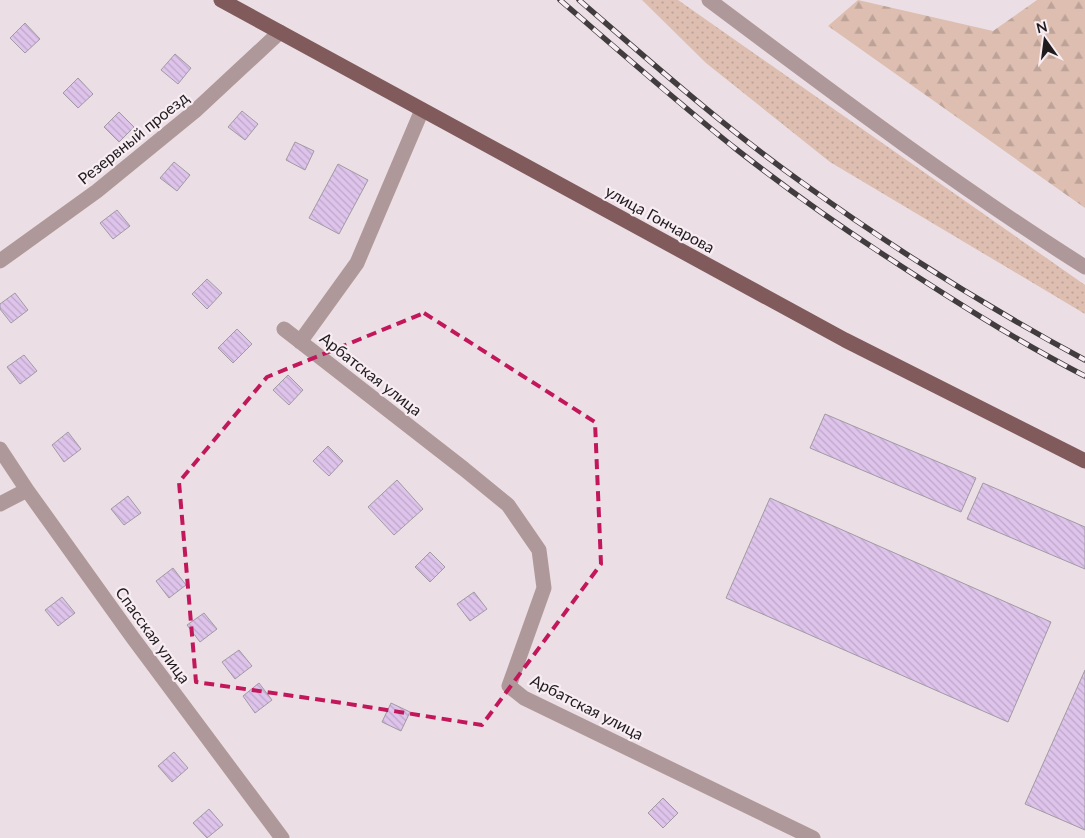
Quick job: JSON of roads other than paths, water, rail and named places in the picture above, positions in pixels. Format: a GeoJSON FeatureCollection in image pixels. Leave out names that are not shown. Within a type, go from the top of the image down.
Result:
{"type":"FeatureCollection","features":[{"type":"Feature","properties":{"kind":"main road","name":"улица Гончарова"},"geometry":{"type":"LineString","coordinates":[[222,0],[845,340],[1085,462]]}},
{"type":"Feature","properties":{"kind":"street"},"geometry":{"type":"LineString","coordinates":[[709,0],[865,116],[1017,224],[1085,267]]}},
{"type":"Feature","properties":{"kind":"street","name":"Резервный проезд"},"geometry":{"type":"LineString","coordinates":[[0,261],[105,185],[195,111],[280,32]]}},
{"type":"Feature","properties":{"kind":"street"},"geometry":{"type":"LineString","coordinates":[[300,342],[357,263],[422,110]]}},
{"type":"Feature","properties":{"kind":"street","name":"Арбатская улица"},"geometry":{"type":"LineString","coordinates":[[284,329],[508,504],[539,550],[544,588],[510,686],[524,698],[813,838]]}},
{"type":"Feature","properties":{"kind":"street","name":"Спасская улица"},"geometry":{"type":"LineString","coordinates":[[0,449],[27,490],[133,638],[282,838]]}},
{"type":"Feature","properties":{"kind":"street"},"geometry":{"type":"LineString","coordinates":[[0,504],[27,490]]}},
{"type":"Feature","properties":{"kind":"railway"},"geometry":{"type":"LineString","coordinates":[[560,0],[714,131],[806,202],[954,300],[1006,332],[1085,376]]}},
{"type":"Feature","properties":{"kind":"railway"},"geometry":{"type":"LineString","coordinates":[[579,0],[717,118],[804,184],[942,276],[1012,319],[1085,360]]}}]}
